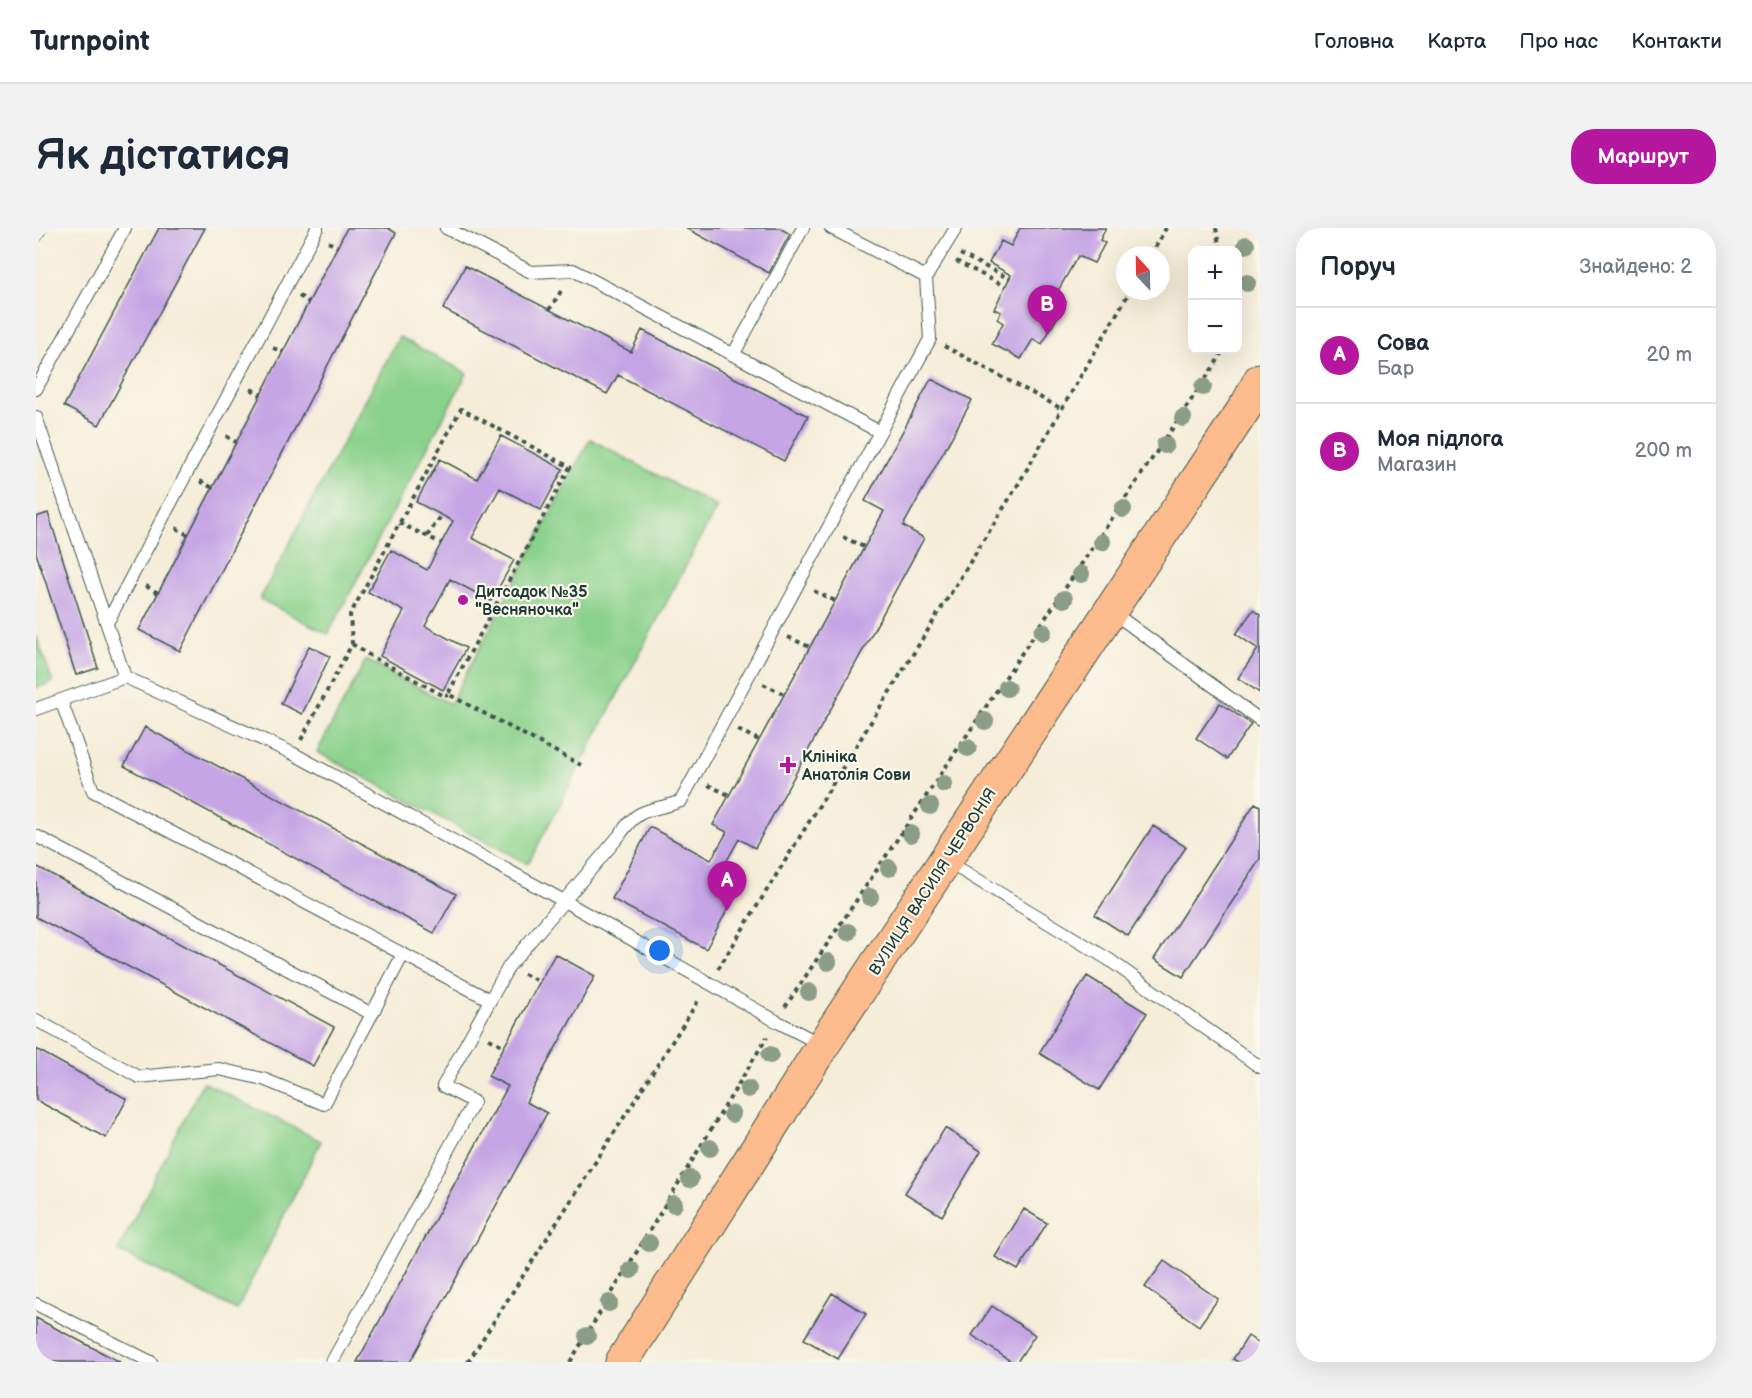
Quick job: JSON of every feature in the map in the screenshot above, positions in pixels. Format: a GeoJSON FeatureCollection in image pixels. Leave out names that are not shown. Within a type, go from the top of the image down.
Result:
{"type":"FeatureCollection","features":[{"type":"Feature","properties":{"kind":"main road","name":"ВУЛИЦЯ ВАСИЛЯ ЧЕРВОНІЯ"},"geometry":{"type":"LineString","coordinates":[[622,1362],[823,1046],[1256,392]]}},
{"type":"Feature","properties":{"kind":"lane"},"geometry":{"type":"LineString","coordinates":[[36,236],[40,228]]}},
{"type":"Feature","properties":{"kind":"lane"},"geometry":{"type":"LineString","coordinates":[[36,389],[125,228]]}},
{"type":"Feature","properties":{"kind":"lane"},"geometry":{"type":"LineString","coordinates":[[107,623],[317,228]]}},
{"type":"Feature","properties":{"kind":"lane"},"geometry":{"type":"LineString","coordinates":[[446,228],[531,272],[573,270],[880,432]]}},
{"type":"Feature","properties":{"kind":"lane"},"geometry":{"type":"LineString","coordinates":[[733,355],[803,228]]}},
{"type":"Feature","properties":{"kind":"lane"},"geometry":{"type":"LineString","coordinates":[[831,228],[926,277]]}},
{"type":"Feature","properties":{"kind":"lane"},"geometry":{"type":"LineString","coordinates":[[332,1362],[474,1102],[443,1086],[490,1000],[509,966],[620,836],[633,817],[649,809],[662,808],[681,801],[930,339],[926,277],[956,228]]}},
{"type":"Feature","properties":{"kind":"lane"},"geometry":{"type":"LineString","coordinates":[[36,417],[125,677]]}},
{"type":"Feature","properties":{"kind":"lane"},"geometry":{"type":"LineString","coordinates":[[1111,611],[1260,720]]}},
{"type":"Feature","properties":{"kind":"lane"},"geometry":{"type":"LineString","coordinates":[[36,709],[125,677],[292,753],[564,901],[823,1046]]}},
{"type":"Feature","properties":{"kind":"lane"},"geometry":{"type":"LineString","coordinates":[[61,700],[93,791],[490,1000]]}},
{"type":"Feature","properties":{"kind":"lane"},"geometry":{"type":"LineString","coordinates":[[36,836],[372,1014]]}},
{"type":"Feature","properties":{"kind":"lane"},"geometry":{"type":"LineString","coordinates":[[945,860],[1108,959],[1260,1067]]}},
{"type":"Feature","properties":{"kind":"lane"},"geometry":{"type":"LineString","coordinates":[[36,1020],[139,1077],[219,1069],[263,1079],[324,1104],[403,954]]}},
{"type":"Feature","properties":{"kind":"lane"},"geometry":{"type":"LineString","coordinates":[[36,1304],[151,1362]]}},
{"type":"Feature","properties":{"kind":"path"},"geometry":{"type":"LineString","coordinates":[[1156,246],[1166,228]]}},
{"type":"Feature","properties":{"kind":"path"},"geometry":{"type":"LineString","coordinates":[[1216,228],[1219,246]]}},
{"type":"Feature","properties":{"kind":"path"},"geometry":{"type":"LineString","coordinates":[[942,250],[1010,279]]}},
{"type":"Feature","properties":{"kind":"path"},"geometry":{"type":"LineString","coordinates":[[942,250],[1006,287]]}},
{"type":"Feature","properties":{"kind":"path"},"geometry":{"type":"LineString","coordinates":[[468,1362],[709,984],[750,914],[1013,493],[1125,300]]}},
{"type":"Feature","properties":{"kind":"path"},"geometry":{"type":"LineString","coordinates":[[930,339],[1062,409]]}},
{"type":"Feature","properties":{"kind":"path"},"geometry":{"type":"LineString","coordinates":[[570,1362],[776,1021],[1221,354]]}},
{"type":"Feature","properties":{"kind":"path"},"geometry":{"type":"LineString","coordinates":[[292,753],[352,644],[350,615],[460,409],[570,467],[446,697],[352,644]]}},
{"type":"Feature","properties":{"kind":"path"},"geometry":{"type":"LineString","coordinates":[[427,537],[442,515]]}},
{"type":"Feature","properties":{"kind":"path"},"geometry":{"type":"LineString","coordinates":[[399,524],[441,543]]}},
{"type":"Feature","properties":{"kind":"path"},"geometry":{"type":"LineString","coordinates":[[828,529],[864,547]]}},
{"type":"Feature","properties":{"kind":"path"},"geometry":{"type":"LineString","coordinates":[[448,694],[581,765]]}},
{"type":"Feature","properties":{"kind":"green space"},"geometry":{"type":"Polygon","coordinates":[[[399,337],[467,373],[328,634],[260,599],[399,337]]]}},
{"type":"Feature","properties":{"kind":"green space"},"geometry":{"type":"Polygon","coordinates":[[[590,439],[717,507],[528,864],[317,752],[366,660],[450,704],[590,439]]]}},
{"type":"Feature","properties":{"kind":"green space"},"geometry":{"type":"Polygon","coordinates":[[[36,636],[53,682],[36,688],[36,636]]]}},
{"type":"Feature","properties":{"kind":"green space"},"geometry":{"type":"Polygon","coordinates":[[[203,1082],[321,1141],[237,1310],[118,1251],[203,1082]]]}},
{"type":"Feature","properties":{"kind":"building"},"geometry":{"type":"Polygon","coordinates":[[[159,228],[205,228],[99,425],[64,406],[159,228]]]}},
{"type":"Feature","properties":{"kind":"building"},"geometry":{"type":"Polygon","coordinates":[[[347,228],[388,228],[396,233],[180,651],[139,630],[347,228]]]}},
{"type":"Feature","properties":{"kind":"building"},"geometry":{"type":"Polygon","coordinates":[[[686,228],[780,228],[790,234],[769,273],[686,228]]]}},
{"type":"Feature","properties":{"kind":"building"},"geometry":{"type":"Polygon","coordinates":[[[1020,228],[1106,228],[1100,240],[1105,243],[1094,263],[1078,256],[1055,296],[1066,302],[1042,344],[1033,339],[1021,359],[992,344],[1003,323],[997,319],[1001,312],[994,309],[1011,275],[989,263],[1001,241],[1011,246],[1020,228]]]}},
{"type":"Feature","properties":{"kind":"building"},"geometry":{"type":"Polygon","coordinates":[[[465,266],[631,352],[642,330],[808,416],[784,461],[618,375],[607,394],[443,309],[465,266]]]}},
{"type":"Feature","properties":{"kind":"building"},"geometry":{"type":"Polygon","coordinates":[[[931,379],[972,400],[903,526],[924,538],[755,848],[739,839],[724,866],[745,877],[706,949],[612,899],[650,827],[711,860],[727,832],[713,825],[884,511],[865,501],[931,379]]]}},
{"type":"Feature","properties":{"kind":"building"},"geometry":{"type":"Polygon","coordinates":[[[501,436],[563,469],[541,510],[500,488],[472,538],[514,560],[491,601],[450,579],[425,626],[466,648],[443,690],[380,656],[404,611],[368,592],[391,550],[427,570],[453,521],[416,502],[440,459],[477,479],[501,436]]]}},
{"type":"Feature","properties":{"kind":"building"},"geometry":{"type":"Polygon","coordinates":[[[48,513],[98,668],[76,675],[36,553],[36,517],[48,513]]]}},
{"type":"Feature","properties":{"kind":"building"},"geometry":{"type":"Polygon","coordinates":[[[1253,610],[1260,615],[1260,693],[1238,678],[1258,649],[1236,634],[1253,610]]]}},
{"type":"Feature","properties":{"kind":"building"},"geometry":{"type":"Polygon","coordinates":[[[309,646],[330,656],[302,714],[281,704],[309,646]]]}},
{"type":"Feature","properties":{"kind":"building"},"geometry":{"type":"Polygon","coordinates":[[[1220,703],[1251,724],[1227,759],[1196,738],[1220,703]]]}},
{"type":"Feature","properties":{"kind":"building"},"geometry":{"type":"Polygon","coordinates":[[[145,727],[456,894],[434,933],[124,766],[145,727]]]}},
{"type":"Feature","properties":{"kind":"building"},"geometry":{"type":"Polygon","coordinates":[[[1255,803],[1260,806],[1260,859],[1183,977],[1154,959],[1255,803]]]}},
{"type":"Feature","properties":{"kind":"building"},"geometry":{"type":"Polygon","coordinates":[[[1153,826],[1186,847],[1128,936],[1095,915],[1153,826]]]}},
{"type":"Feature","properties":{"kind":"building"},"geometry":{"type":"Polygon","coordinates":[[[36,866],[334,1027],[313,1066],[36,917],[36,866]]]}},
{"type":"Feature","properties":{"kind":"building"},"geometry":{"type":"Polygon","coordinates":[[[555,954],[595,976],[526,1102],[547,1113],[410,1362],[357,1362],[508,1086],[488,1076],[555,954]]]}},
{"type":"Feature","properties":{"kind":"building"},"geometry":{"type":"Polygon","coordinates":[[[1087,976],[1147,1013],[1099,1090],[1039,1053],[1087,976]]]}},
{"type":"Feature","properties":{"kind":"building"},"geometry":{"type":"Polygon","coordinates":[[[36,1049],[127,1099],[106,1138],[36,1100],[36,1049]]]}},
{"type":"Feature","properties":{"kind":"building"},"geometry":{"type":"Polygon","coordinates":[[[945,1128],[981,1151],[942,1216],[905,1193],[945,1128]]]}},
{"type":"Feature","properties":{"kind":"building"},"geometry":{"type":"Polygon","coordinates":[[[1024,1209],[1047,1223],[1018,1270],[995,1257],[1024,1209]]]}},
{"type":"Feature","properties":{"kind":"building"},"geometry":{"type":"Polygon","coordinates":[[[1164,1261],[1218,1299],[1199,1326],[1145,1287],[1164,1261]]]}},
{"type":"Feature","properties":{"kind":"building"},"geometry":{"type":"Polygon","coordinates":[[[832,1293],[866,1314],[838,1359],[804,1339],[832,1293]]]}},
{"type":"Feature","properties":{"kind":"building"},"geometry":{"type":"Polygon","coordinates":[[[992,1306],[1035,1335],[1017,1362],[1012,1362],[972,1335],[992,1306]]]}},
{"type":"Feature","properties":{"kind":"building"},"geometry":{"type":"Polygon","coordinates":[[[36,1318],[120,1362],[36,1362],[36,1318]]]}},
{"type":"Feature","properties":{"kind":"building"},"geometry":{"type":"Polygon","coordinates":[[[1248,1336],[1260,1344],[1260,1362],[1238,1362],[1233,1359],[1248,1336]]]}},
{"type":"Feature","properties":{"kind":"place","name":"Моя підлога"},"geometry":{"type":"Point","coordinates":[1047,335]}},
{"type":"Feature","properties":{"kind":"place","name":"Дитсадок №35 \"Весняночка\""},"geometry":{"type":"Point","coordinates":[463,600]}},
{"type":"Feature","properties":{"kind":"place","name":"Клініка Анатолія Сови"},"geometry":{"type":"Point","coordinates":[788,765]}},
{"type":"Feature","properties":{"kind":"place","name":"Сова"},"geometry":{"type":"Point","coordinates":[727,911]}}]}
